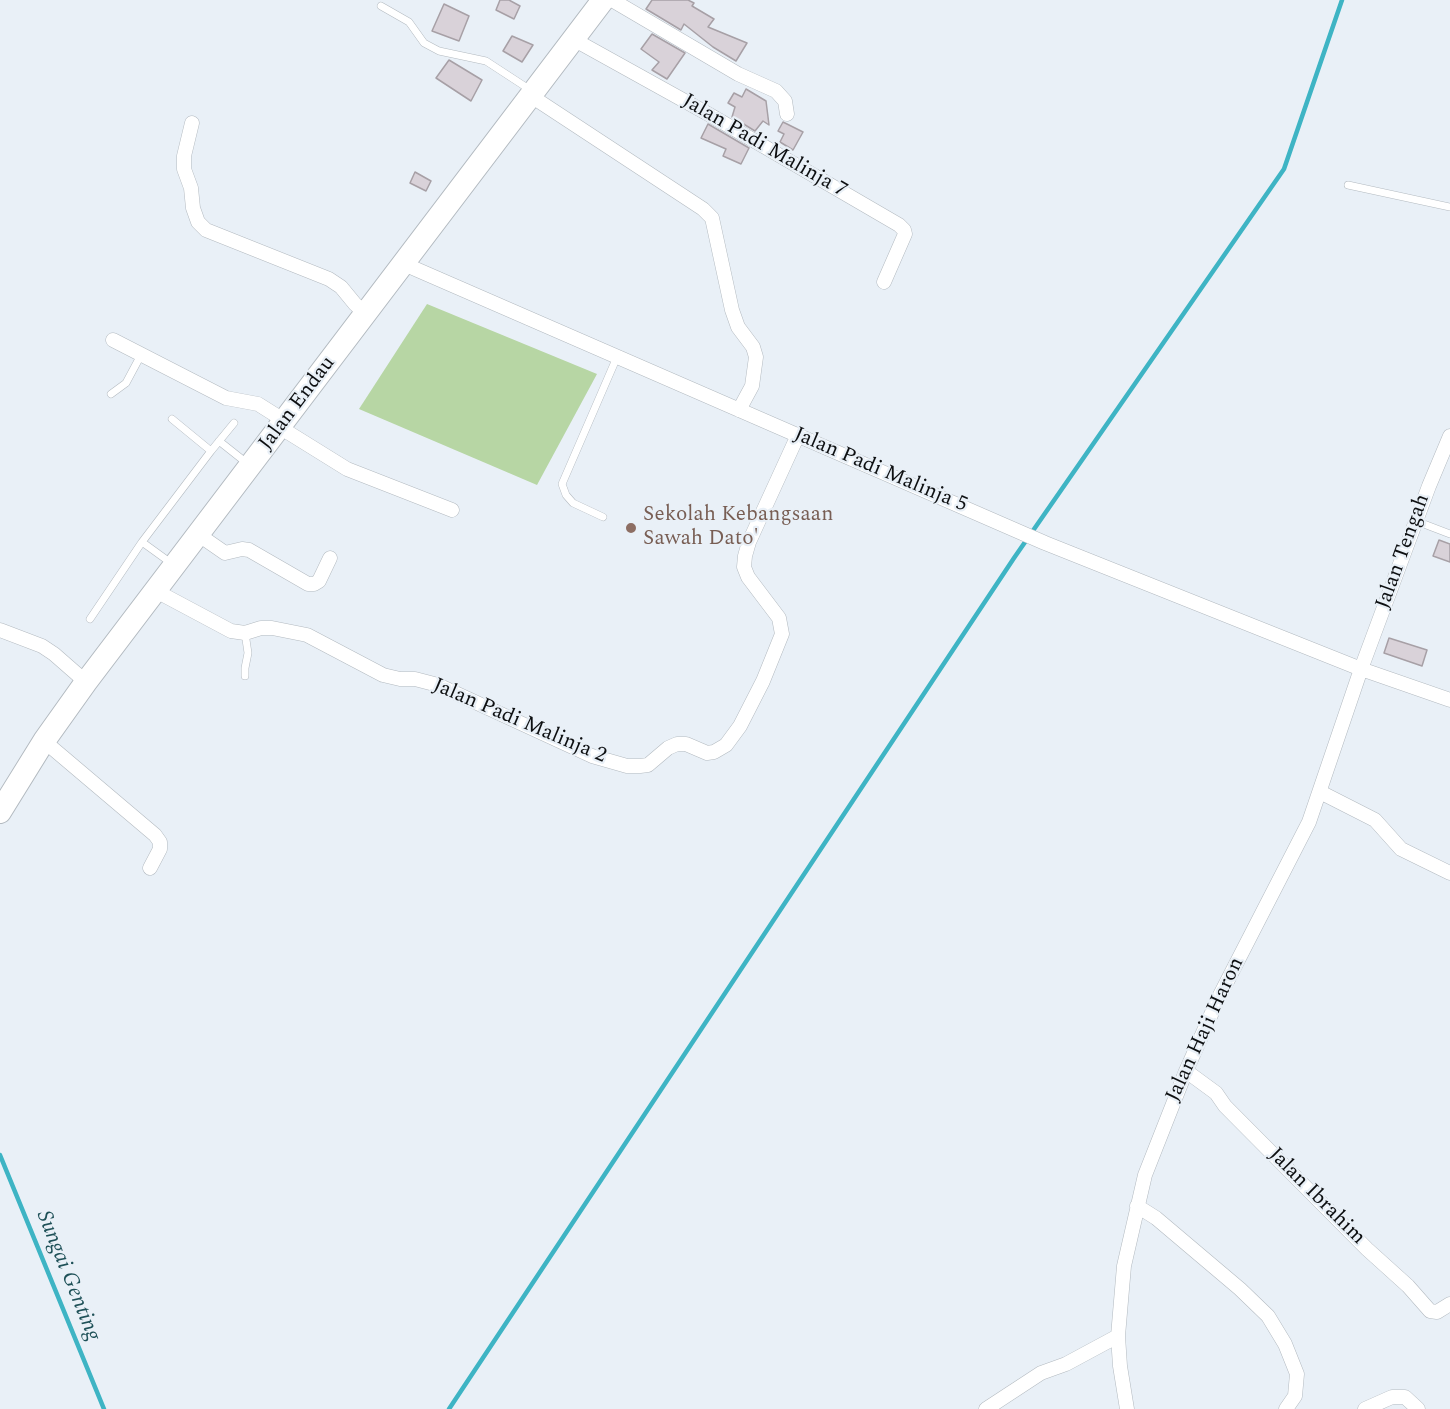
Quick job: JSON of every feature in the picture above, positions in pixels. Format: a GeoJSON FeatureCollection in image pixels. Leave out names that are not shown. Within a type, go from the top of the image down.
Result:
{"type":"FeatureCollection","features":[{"type":"Feature","properties":{"kind":"highway","name":"Jalan Endau"},"geometry":{"type":"LineString","coordinates":[[0,812],[44,741],[86,682],[603,0]]}},
{"type":"Feature","properties":{"kind":"street"},"geometry":{"type":"LineString","coordinates":[[612,0],[738,74],[776,92],[785,101],[787,114]]}},
{"type":"Feature","properties":{"kind":"street","name":"Jalan Padi Malinja 7"},"geometry":{"type":"LineString","coordinates":[[573,39],[710,115],[899,225],[905,234],[884,282]]}},
{"type":"Feature","properties":{"kind":"street"},"geometry":{"type":"LineString","coordinates":[[533,94],[703,208],[712,218],[732,310],[738,327],[753,347],[756,357],[752,386],[739,410]]}},
{"type":"Feature","properties":{"kind":"street"},"geometry":{"type":"LineString","coordinates":[[192,123],[184,156],[184,169],[191,188],[193,208],[198,222],[206,230],[329,279],[342,287],[366,314]]}},
{"type":"Feature","properties":{"kind":"street","name":"Jalan Padi Malinja 5"},"geometry":{"type":"LineString","coordinates":[[404,264],[1045,543],[1361,669],[1450,700]]}},
{"type":"Feature","properties":{"kind":"street"},"geometry":{"type":"LineString","coordinates":[[114,340],[226,398],[258,404],[347,469],[452,510]]}},
{"type":"Feature","properties":{"kind":"street","name":"Jalan Padi Malinja 2"},"geometry":{"type":"LineString","coordinates":[[156,591],[231,632],[245,633],[261,628],[272,628],[307,635],[382,675],[438,685],[592,756],[627,765],[648,765],[668,748],[677,744],[686,744],[707,753],[714,752],[726,745],[740,726],[763,681],[783,629],[779,618],[748,577],[744,567],[749,542],[798,435]]}},
{"type":"Feature","properties":{"kind":"street","name":"Jalan Tengah"},"geometry":{"type":"LineString","coordinates":[[1361,669],[1416,521],[1448,444]]}},
{"type":"Feature","properties":{"kind":"street"},"geometry":{"type":"LineString","coordinates":[[199,535],[225,553],[242,549],[249,550],[308,585],[319,581],[330,558]]}},
{"type":"Feature","properties":{"kind":"street"},"geometry":{"type":"LineString","coordinates":[[0,630],[42,646],[86,682]]}},
{"type":"Feature","properties":{"kind":"street","name":"Jalan Haji Haron"},"geometry":{"type":"LineString","coordinates":[[1127,1409],[1119,1366],[1118,1336],[1124,1266],[1145,1175],[1186,1071],[1218,999],[1309,822],[1361,669]]}},
{"type":"Feature","properties":{"kind":"street"},"geometry":{"type":"LineString","coordinates":[[44,741],[155,835],[160,842],[160,849],[150,868]]}},
{"type":"Feature","properties":{"kind":"street"},"geometry":{"type":"LineString","coordinates":[[1320,792],[1376,820],[1401,849],[1450,873]]}},
{"type":"Feature","properties":{"kind":"street","name":"Jalan Ibrahim"},"geometry":{"type":"LineString","coordinates":[[1186,1071],[1216,1093],[1225,1106],[1367,1249],[1408,1286],[1430,1311],[1437,1312],[1450,1304]]}},
{"type":"Feature","properties":{"kind":"street"},"geometry":{"type":"LineString","coordinates":[[1137,1206],[1156,1218],[1240,1289],[1268,1316],[1285,1344],[1297,1374],[1295,1396],[1286,1409]]}},
{"type":"Feature","properties":{"kind":"street"},"geometry":{"type":"LineString","coordinates":[[986,1409],[1041,1373],[1066,1364],[1118,1336]]}},
{"type":"Feature","properties":{"kind":"street"},"geometry":{"type":"LineString","coordinates":[[1365,1409],[1392,1397],[1405,1397],[1418,1409]]}},
{"type":"Feature","properties":{"kind":"lane"},"geometry":{"type":"LineString","coordinates":[[381,6],[409,22],[424,43],[439,51],[486,61],[533,94]]}},
{"type":"Feature","properties":{"kind":"lane"},"geometry":{"type":"LineString","coordinates":[[1348,185],[1450,207]]}},
{"type":"Feature","properties":{"kind":"lane"},"geometry":{"type":"LineString","coordinates":[[111,394],[126,383],[141,355]]}},
{"type":"Feature","properties":{"kind":"lane"},"geometry":{"type":"LineString","coordinates":[[603,517],[573,503],[566,495],[562,484],[617,357]]}},
{"type":"Feature","properties":{"kind":"lane"},"geometry":{"type":"LineString","coordinates":[[172,419],[211,451]]}},
{"type":"Feature","properties":{"kind":"lane"},"geometry":{"type":"LineString","coordinates":[[90,619],[142,542],[234,423]]}},
{"type":"Feature","properties":{"kind":"lane"},"geometry":{"type":"LineString","coordinates":[[219,441],[251,466]]}},
{"type":"Feature","properties":{"kind":"lane"},"geometry":{"type":"LineString","coordinates":[[1416,521],[1450,534]]}},
{"type":"Feature","properties":{"kind":"lane"},"geometry":{"type":"LineString","coordinates":[[142,542],[175,566]]}},
{"type":"Feature","properties":{"kind":"lane"},"geometry":{"type":"LineString","coordinates":[[245,633],[248,653],[245,676]]}},
{"type":"Feature","properties":{"kind":"green space"},"geometry":{"type":"Polygon","coordinates":[[[427,304],[597,374],[537,485],[359,409],[427,304]]]}},
{"type":"Feature","properties":{"kind":"building"},"geometry":{"type":"Polygon","coordinates":[[[500,0],[509,0],[520,6],[514,19],[496,10],[500,0]]]}},
{"type":"Feature","properties":{"kind":"building"},"geometry":{"type":"Polygon","coordinates":[[[652,0],[688,0],[694,3],[692,6],[714,19],[708,27],[747,43],[736,61],[713,47],[684,24],[681,30],[646,9],[652,0]]]}},
{"type":"Feature","properties":{"kind":"building"},"geometry":{"type":"Polygon","coordinates":[[[444,4],[469,16],[459,41],[432,31],[444,4]]]}},
{"type":"Feature","properties":{"kind":"building"},"geometry":{"type":"Polygon","coordinates":[[[652,34],[685,53],[667,79],[652,70],[659,62],[641,49],[652,34]]]}},
{"type":"Feature","properties":{"kind":"building"},"geometry":{"type":"Polygon","coordinates":[[[512,36],[533,45],[522,62],[503,51],[512,36]]]}},
{"type":"Feature","properties":{"kind":"building"},"geometry":{"type":"Polygon","coordinates":[[[449,60],[482,80],[471,101],[436,78],[449,60]]]}},
{"type":"Feature","properties":{"kind":"building"},"geometry":{"type":"Polygon","coordinates":[[[746,89],[766,101],[769,125],[763,121],[755,131],[732,117],[735,107],[728,103],[734,93],[742,97],[746,89]]]}},
{"type":"Feature","properties":{"kind":"building"},"geometry":{"type":"Polygon","coordinates":[[[783,122],[803,132],[793,150],[780,142],[784,134],[778,131],[783,122]]]}},
{"type":"Feature","properties":{"kind":"building"},"geometry":{"type":"Polygon","coordinates":[[[708,124],[749,148],[741,164],[723,156],[726,149],[701,138],[708,124]]]}},
{"type":"Feature","properties":{"kind":"building"},"geometry":{"type":"Polygon","coordinates":[[[415,172],[431,181],[426,191],[410,183],[415,172]]]}},
{"type":"Feature","properties":{"kind":"building"},"geometry":{"type":"Polygon","coordinates":[[[1439,540],[1450,544],[1450,562],[1433,556],[1439,540]]]}},
{"type":"Feature","properties":{"kind":"building"},"geometry":{"type":"Polygon","coordinates":[[[1389,638],[1427,650],[1422,666],[1384,653],[1389,638]]]}},
{"type":"Feature","properties":{"kind":"waterway"},"geometry":{"type":"LineString","coordinates":[[449,1409],[1014,558],[1284,169],[1342,0]]}},
{"type":"Feature","properties":{"kind":"waterway","name":"Sungai Genting"},"geometry":{"type":"LineString","coordinates":[[0,1155],[104,1409]]}},
{"type":"Feature","properties":{"kind":"place","name":"Sekolah Kebangsaan Sawah Dato'"},"geometry":{"type":"Point","coordinates":[631,528]}}]}
